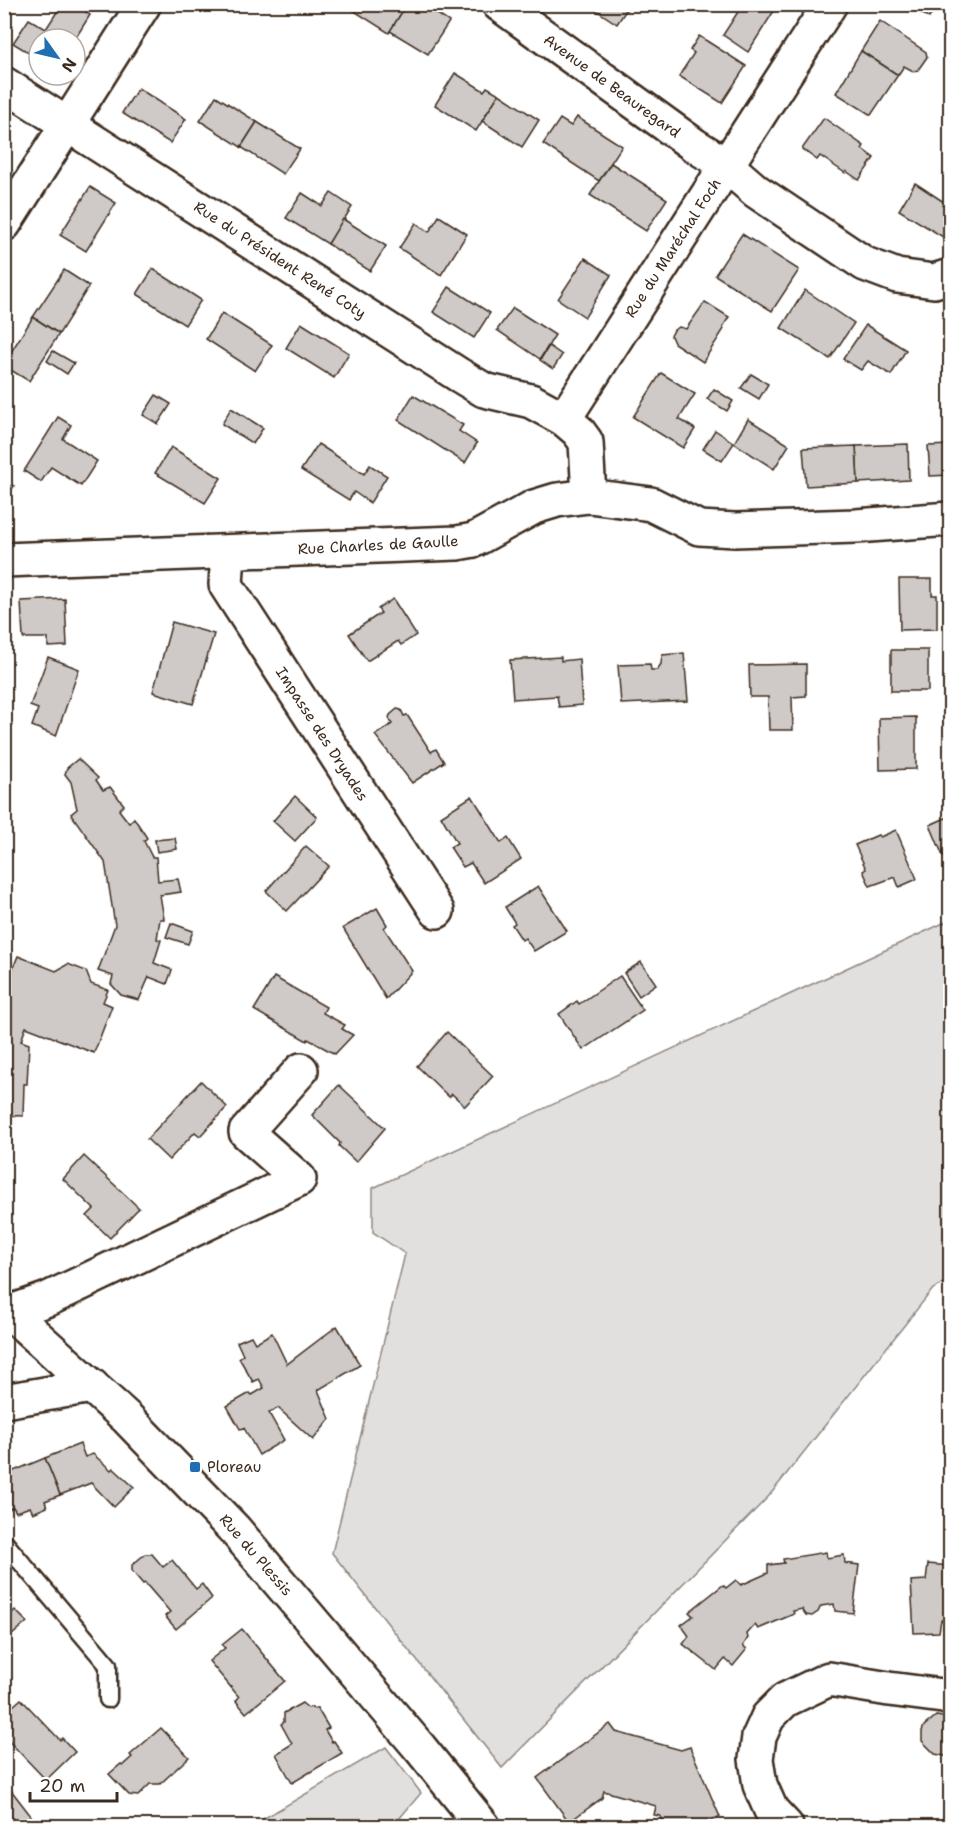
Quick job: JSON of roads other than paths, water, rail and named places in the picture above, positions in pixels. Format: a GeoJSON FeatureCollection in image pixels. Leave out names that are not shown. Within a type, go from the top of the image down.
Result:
{"type":"FeatureCollection","features":[{"type":"Feature","properties":{"kind":"street"},"geometry":{"type":"LineString","coordinates":[[4,224],[144,4]]}},
{"type":"Feature","properties":{"kind":"street","name":"Avenue de Beauregard"},"geometry":{"type":"LineString","coordinates":[[499,4],[693,145],[726,165],[756,191],[865,264],[897,276],[934,281],[951,276]]}},
{"type":"Feature","properties":{"kind":"street","name":"Rue du Maréchal Foch"},"geometry":{"type":"LineString","coordinates":[[564,419],[830,4]]}},
{"type":"Feature","properties":{"kind":"street","name":"Rue du Président René Coty"},"geometry":{"type":"LineString","coordinates":[[4,84],[484,390],[531,401],[564,419]]}},
{"type":"Feature","properties":{"kind":"street"},"geometry":{"type":"LineString","coordinates":[[564,419],[578,431],[586,442],[589,496]]}},
{"type":"Feature","properties":{"kind":"street","name":"Rue Charles de Gaulle"},"geometry":{"type":"LineString","coordinates":[[4,560],[457,543],[474,540],[534,507],[557,500],[589,496],[651,504],[699,528],[856,526],[951,519]]}},
{"type":"Feature","properties":{"kind":"street","name":"Impasse des Dryades"},"geometry":{"type":"LineString","coordinates":[[228,552],[226,585],[437,911]]}},
{"type":"Feature","properties":{"kind":"street"},"geometry":{"type":"LineString","coordinates":[[8,1310],[48,1299],[299,1179],[246,1132],[301,1070]]}},
{"type":"Feature","properties":{"kind":"street","name":"Rue du Plessis"},"geometry":{"type":"LineString","coordinates":[[8,1310],[127,1418],[235,1530],[412,1739],[483,1827]]}},
{"type":"Feature","properties":{"kind":"street"},"geometry":{"type":"LineString","coordinates":[[4,1401],[92,1386]]}},
{"type":"Feature","properties":{"kind":"street"},"geometry":{"type":"LineString","coordinates":[[786,1827],[771,1810],[760,1785],[756,1759],[759,1737],[768,1716],[785,1700],[829,1679],[951,1697]]}},
{"type":"Feature","properties":{"kind":"lane"},"geometry":{"type":"LineString","coordinates":[[4,1542],[108,1665],[108,1699]]}},
{"type":"Feature","properties":{"kind":"place","name":"Ploreau"},"geometry":{"type":"Point","coordinates":[195,1467]}}]}
